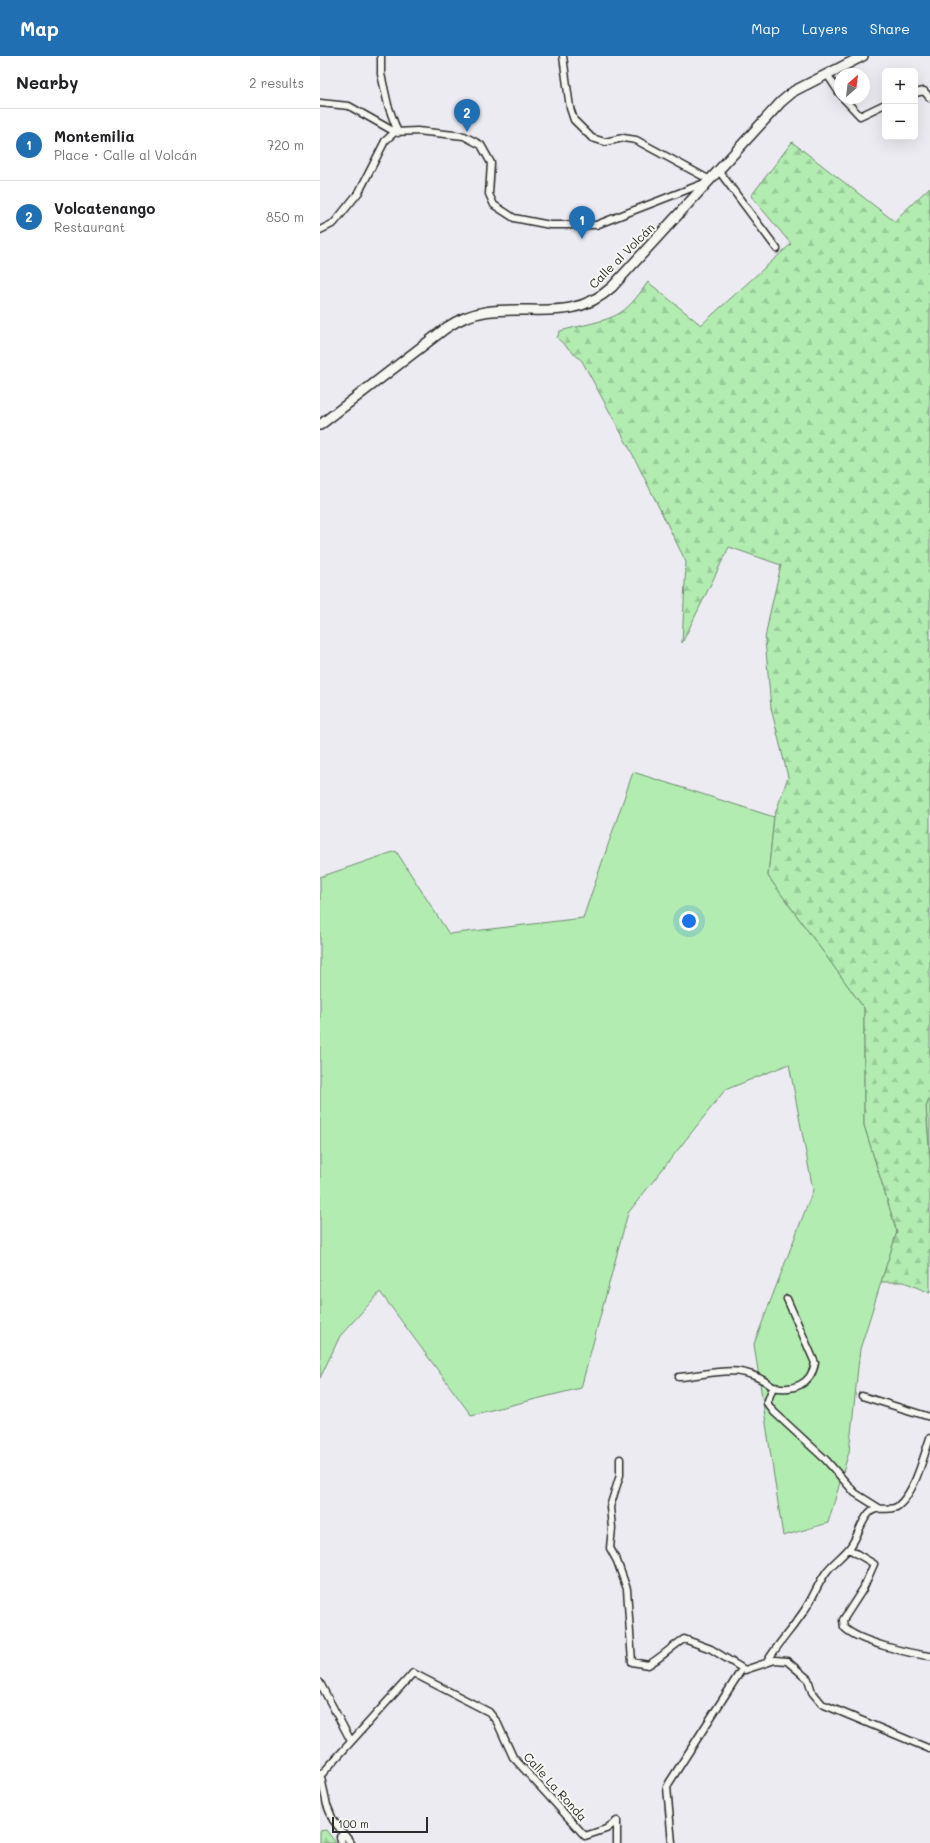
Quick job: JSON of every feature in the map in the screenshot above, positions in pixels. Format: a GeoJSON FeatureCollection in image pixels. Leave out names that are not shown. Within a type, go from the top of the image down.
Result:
{"type":"FeatureCollection","features":[{"type":"Feature","properties":{"kind":"street"},"geometry":{"type":"LineString","coordinates":[[381,56],[381,74],[396,132]]}},
{"type":"Feature","properties":{"kind":"street"},"geometry":{"type":"LineString","coordinates":[[563,56],[570,108],[574,120],[592,138],[605,142],[622,138],[636,140],[710,180]]}},
{"type":"Feature","properties":{"kind":"street","name":"Calle al Volcán"},"geometry":{"type":"LineString","coordinates":[[320,425],[446,328],[466,317],[486,311],[566,310],[592,302],[612,288],[781,102],[794,91],[863,56]]}},
{"type":"Feature","properties":{"kind":"street"},"geometry":{"type":"LineString","coordinates":[[827,74],[834,85]]}},
{"type":"Feature","properties":{"kind":"street"},"geometry":{"type":"LineString","coordinates":[[918,92],[924,91],[930,98]]}},
{"type":"Feature","properties":{"kind":"street"},"geometry":{"type":"LineString","coordinates":[[320,103],[349,106],[396,132],[417,131],[464,136],[481,145],[490,163],[489,194],[494,205],[514,218],[550,225],[596,225],[710,180]]}},
{"type":"Feature","properties":{"kind":"street"},"geometry":{"type":"LineString","coordinates":[[849,104],[860,116],[882,105]]}},
{"type":"Feature","properties":{"kind":"street"},"geometry":{"type":"LineString","coordinates":[[320,230],[334,223],[358,192],[385,141],[396,132]]}},
{"type":"Feature","properties":{"kind":"street"},"geometry":{"type":"LineString","coordinates":[[719,171],[777,249]]}},
{"type":"Feature","properties":{"kind":"street"},"geometry":{"type":"LineString","coordinates":[[679,1377],[730,1370],[744,1372],[773,1387],[790,1389],[795,1388],[810,1375],[815,1363],[787,1299]]}},
{"type":"Feature","properties":{"kind":"street"},"geometry":{"type":"LineString","coordinates":[[773,1387],[767,1402],[771,1408],[826,1460],[855,1493],[879,1508],[889,1509],[897,1507],[908,1492],[919,1471],[930,1438]]}},
{"type":"Feature","properties":{"kind":"street"},"geometry":{"type":"LineString","coordinates":[[862,1396],[930,1417]]}},
{"type":"Feature","properties":{"kind":"street"},"geometry":{"type":"LineString","coordinates":[[620,1459],[620,1475],[610,1507],[612,1528],[610,1548],[617,1561],[627,1589],[632,1662],[648,1665],[660,1658],[670,1647],[684,1639],[711,1649],[745,1670],[775,1660],[787,1662],[808,1679],[812,1692],[822,1704],[930,1749]]}},
{"type":"Feature","properties":{"kind":"street"},"geometry":{"type":"LineString","coordinates":[[767,1662],[778,1644],[806,1607],[816,1586],[828,1570],[849,1549],[870,1512],[879,1508]]}},
{"type":"Feature","properties":{"kind":"street"},"geometry":{"type":"LineString","coordinates":[[849,1549],[874,1564],[863,1590],[843,1620],[844,1627],[850,1633],[868,1640],[916,1654],[930,1656]]}},
{"type":"Feature","properties":{"kind":"street"},"geometry":{"type":"LineString","coordinates":[[672,1843],[667,1787],[668,1783],[742,1669]]}},
{"type":"Feature","properties":{"kind":"street","name":"Calle La Ronda"},"geometry":{"type":"LineString","coordinates":[[351,1741],[413,1673],[489,1712],[497,1722],[513,1757],[586,1836],[606,1829],[617,1821],[616,1843]]}},
{"type":"Feature","properties":{"kind":"street"},"geometry":{"type":"LineString","coordinates":[[320,1683],[351,1741],[321,1773],[327,1805],[333,1820],[351,1843]]}},
{"type":"Feature","properties":{"kind":"street"},"geometry":{"type":"LineString","coordinates":[[342,1843],[340,1837],[344,1834]]}},
{"type":"Feature","properties":{"kind":"green space"},"geometry":{"type":"Polygon","coordinates":[[[792,142],[894,221],[930,187],[930,1097],[926,1107],[930,1159],[930,1293],[904,1282],[881,1282],[897,1232],[864,1125],[864,1008],[768,876],[774,817],[788,777],[771,708],[765,639],[781,565],[729,547],[682,643],[686,562],[631,451],[582,361],[557,338],[560,331],[599,321],[620,313],[632,303],[648,282],[701,325],[791,244],[751,196],[792,142]]]}},
{"type":"Feature","properties":{"kind":"green space"},"geometry":{"type":"Polygon","coordinates":[[[633,772],[774,817],[768,876],[864,1008],[864,1125],[897,1232],[860,1349],[849,1452],[828,1523],[783,1536],[754,1344],[813,1190],[789,1064],[725,1090],[628,1213],[581,1388],[471,1415],[380,1292],[340,1336],[320,1378],[320,877],[396,851],[449,934],[583,918],[633,772]]]}},
{"type":"Feature","properties":{"kind":"green space"},"geometry":{"type":"Polygon","coordinates":[[[930,1097],[930,1159],[926,1107],[930,1097]]]}},
{"type":"Feature","properties":{"kind":"green space"},"geometry":{"type":"Polygon","coordinates":[[[326,1830],[336,1843],[320,1843],[320,1831],[326,1830]]]}},
{"type":"Feature","properties":{"kind":"place","name":"Volcatenango"},"geometry":{"type":"Point","coordinates":[467,132]}},
{"type":"Feature","properties":{"kind":"place","name":"Montemilia"},"geometry":{"type":"Point","coordinates":[582,239]}}]}
